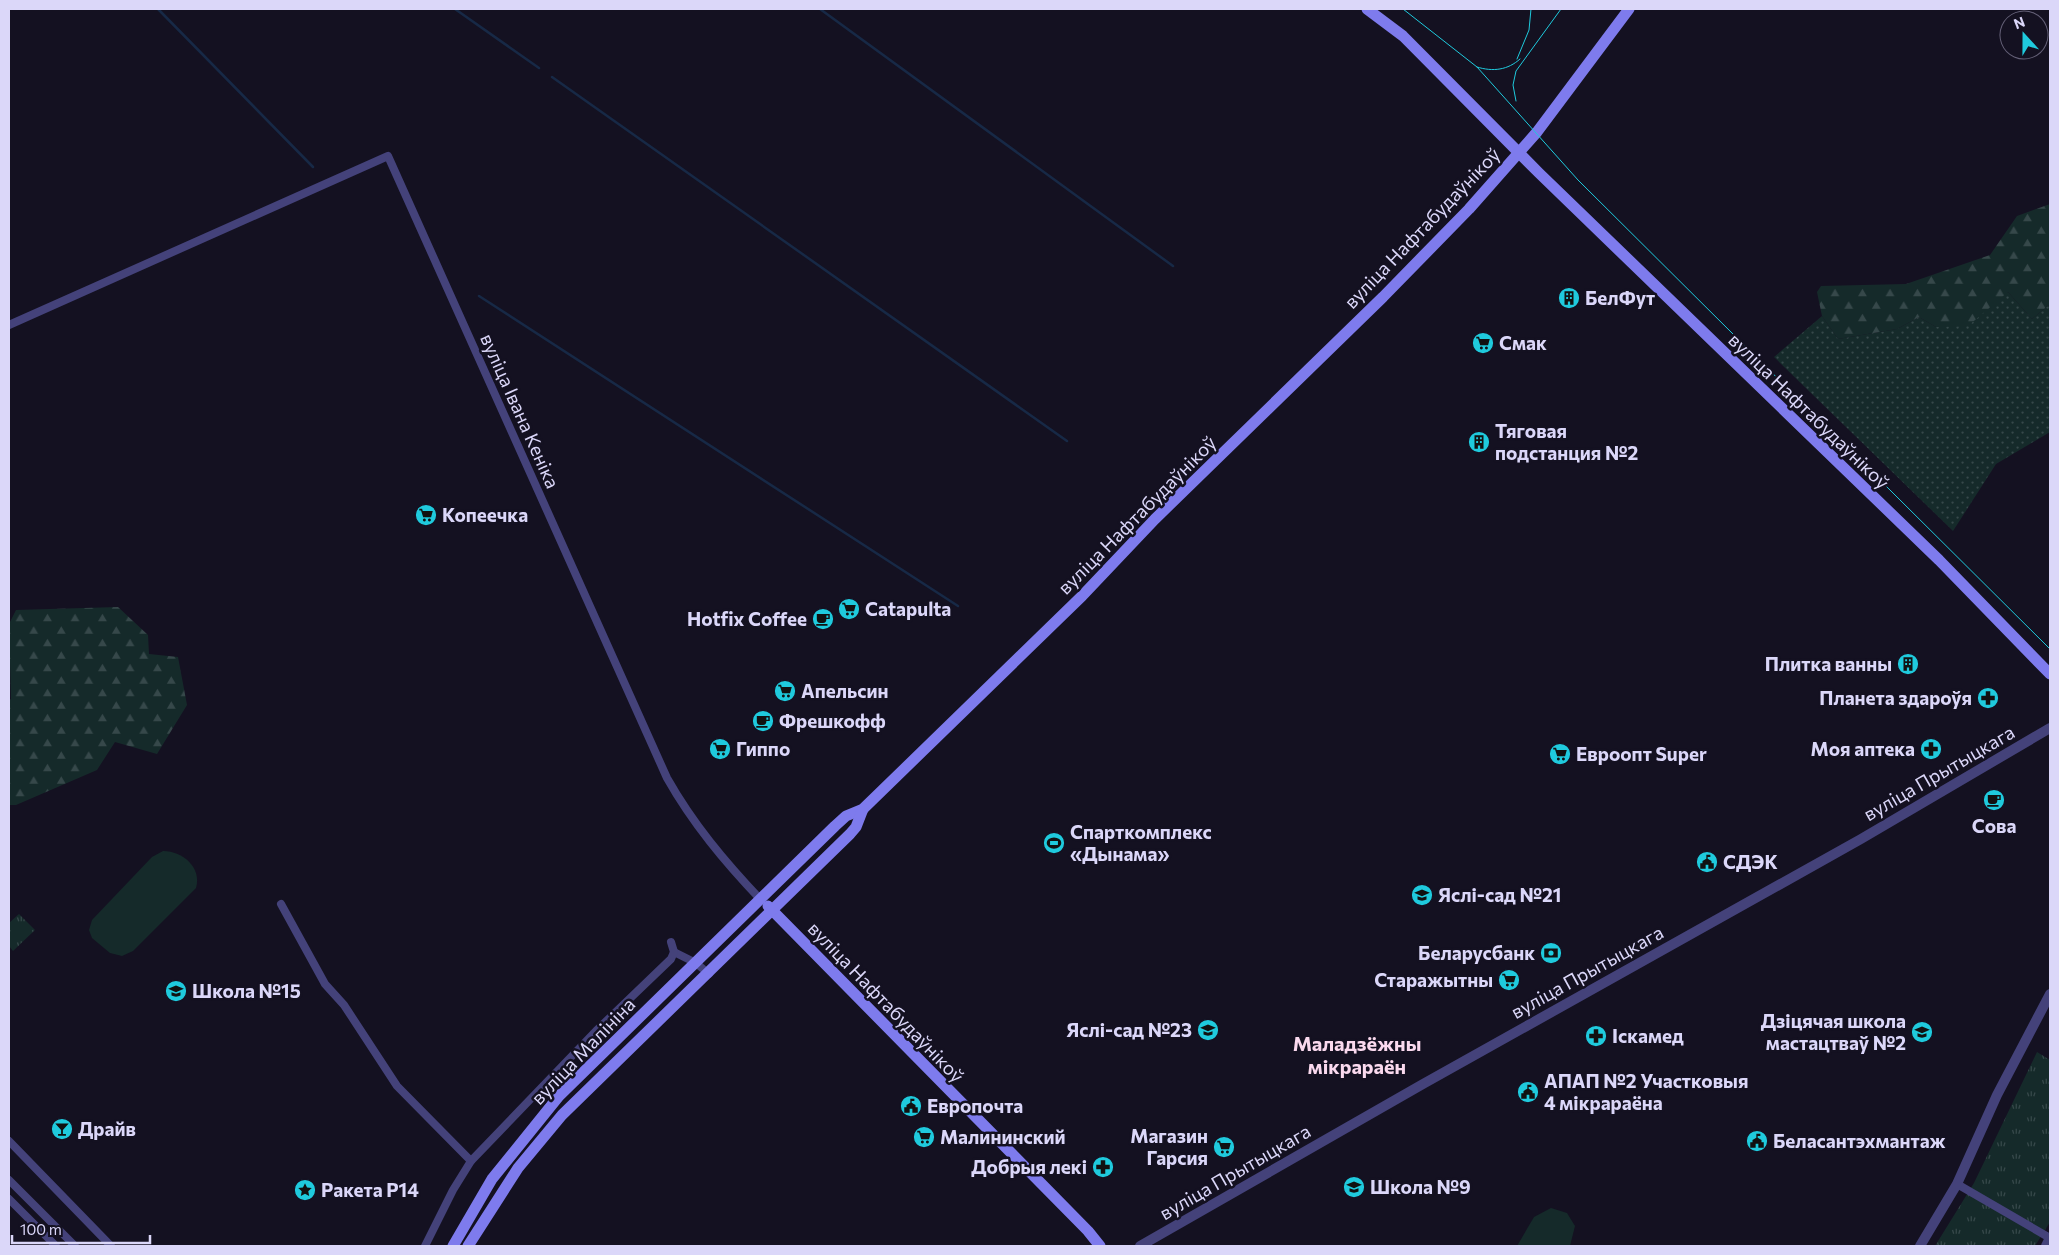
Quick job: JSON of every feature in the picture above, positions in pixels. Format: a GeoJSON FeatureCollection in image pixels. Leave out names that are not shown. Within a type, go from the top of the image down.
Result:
{"type":"FeatureCollection","features":[{"type":"Feature","properties":{"kind":"main road"},"geometry":{"type":"LineString","coordinates":[[1367,9],[1403,36],[1518,152],[1537,132],[1629,9]]}},
{"type":"Feature","properties":{"kind":"main road","name":"вуліца Нафтабудаўнікоў"},"geometry":{"type":"LineString","coordinates":[[1100,1246],[1088,1231],[761,900],[841,820],[863,809],[1082,596],[1155,519],[1382,297],[1500,177],[1518,152],[1939,560],[2050,674]]}},
{"type":"Feature","properties":{"kind":"main road","name":"вуліца Нафтабудаўнікоў"},"geometry":{"type":"LineString","coordinates":[[773,911],[856,827],[863,809]]}},
{"type":"Feature","properties":{"kind":"main road","name":"вуліца Малініна"},"geometry":{"type":"LineString","coordinates":[[453,1246],[492,1179],[559,1096],[761,900]]}},
{"type":"Feature","properties":{"kind":"main road","name":"вуліца Малініна"},"geometry":{"type":"LineString","coordinates":[[468,1246],[518,1168],[562,1115],[773,911]]}},
{"type":"Feature","properties":{"kind":"street","name":"вуліца Івана Кеніка"},"geometry":{"type":"LineString","coordinates":[[9,325],[388,156],[667,778],[684,809],[706,838],[761,900]]}},
{"type":"Feature","properties":{"kind":"street","name":"вуліца Прытыцкага"},"geometry":{"type":"LineString","coordinates":[[1140,1246],[1423,1084],[1862,839],[2050,728]]}},
{"type":"Feature","properties":{"kind":"street"},"geometry":{"type":"LineString","coordinates":[[281,904],[325,984],[344,1005],[397,1086],[472,1161]]}},
{"type":"Feature","properties":{"kind":"street"},"geometry":{"type":"LineString","coordinates":[[672,942],[674,952],[696,963],[709,974]]}},
{"type":"Feature","properties":{"kind":"street","name":"вуліца Малініна"},"geometry":{"type":"LineString","coordinates":[[425,1246],[454,1190],[472,1161],[596,1031],[670,959],[674,952]]}},
{"type":"Feature","properties":{"kind":"street"},"geometry":{"type":"LineString","coordinates":[[1920,1246],[1957,1184],[2001,1086],[2050,994]]}},
{"type":"Feature","properties":{"kind":"street"},"geometry":{"type":"LineString","coordinates":[[9,1141],[111,1246]]}},
{"type":"Feature","properties":{"kind":"street"},"geometry":{"type":"LineString","coordinates":[[9,1180],[75,1246]]}},
{"type":"Feature","properties":{"kind":"street"},"geometry":{"type":"LineString","coordinates":[[1957,1184],[2050,1238],[2046,1246]]}},
{"type":"Feature","properties":{"kind":"street"},"geometry":{"type":"LineString","coordinates":[[9,1199],[56,1246]]}},
{"type":"Feature","properties":{"kind":"green space"},"geometry":{"type":"Polygon","coordinates":[[[2050,204],[2050,304],[2032,319],[2008,292],[1968,326],[1936,327],[1919,317],[1897,329],[1838,339],[1822,316],[1817,292],[1821,286],[1906,284],[1990,255],[2017,216],[2050,204]]]}},
{"type":"Feature","properties":{"kind":"green space"},"geometry":{"type":"Polygon","coordinates":[[[2008,292],[2032,319],[2050,304],[2050,432],[1996,464],[1953,531],[1774,357],[1822,316],[1838,339],[1897,329],[1919,317],[1936,327],[2008,292]]]}},
{"type":"Feature","properties":{"kind":"green space"},"geometry":{"type":"Polygon","coordinates":[[[118,607],[148,635],[149,654],[178,657],[187,705],[157,754],[115,742],[97,770],[16,805],[9,805],[9,700],[11,699],[9,624],[16,610],[118,607]]]}},
{"type":"Feature","properties":{"kind":"green space"},"geometry":{"type":"Polygon","coordinates":[[[163,851],[177,854],[189,862],[196,874],[196,888],[133,951],[122,956],[110,953],[92,938],[89,930],[92,920],[152,857],[163,851]]]}},
{"type":"Feature","properties":{"kind":"green space"},"geometry":{"type":"Polygon","coordinates":[[[19,914],[35,930],[13,951],[9,946],[9,923],[19,914]]]}},
{"type":"Feature","properties":{"kind":"green space"},"geometry":{"type":"Polygon","coordinates":[[[2037,1052],[2050,1060],[2050,1222],[2035,1246],[1935,1246],[1974,1183],[2037,1052]]]}},
{"type":"Feature","properties":{"kind":"green space"},"geometry":{"type":"Polygon","coordinates":[[[1551,1208],[1567,1213],[1575,1226],[1570,1246],[1517,1246],[1534,1217],[1551,1208]]]}},
{"type":"Feature","properties":{"kind":"waterway"},"geometry":{"type":"LineString","coordinates":[[158,9],[313,167]]}},
{"type":"Feature","properties":{"kind":"waterway"},"geometry":{"type":"LineString","coordinates":[[455,9],[539,68]]}},
{"type":"Feature","properties":{"kind":"waterway"},"geometry":{"type":"LineString","coordinates":[[820,9],[1173,266]]}},
{"type":"Feature","properties":{"kind":"waterway"},"geometry":{"type":"LineString","coordinates":[[552,77],[1067,441]]}},
{"type":"Feature","properties":{"kind":"waterway"},"geometry":{"type":"LineString","coordinates":[[479,296],[958,606]]}},
{"type":"Feature","properties":{"kind":"tram line"},"geometry":{"type":"LineString","coordinates":[[1403,9],[1477,67],[1578,180],[2050,649]]}},
{"type":"Feature","properties":{"kind":"tram line"},"geometry":{"type":"LineString","coordinates":[[1517,59],[1529,30],[1531,9]]}},
{"type":"Feature","properties":{"kind":"tram line"},"geometry":{"type":"LineString","coordinates":[[1516,101],[1513,85],[1516,71],[1561,9]]}},
{"type":"Feature","properties":{"kind":"tram line"},"geometry":{"type":"LineString","coordinates":[[1477,67],[1500,69],[1510,66],[1520,59]]}},
{"type":"Feature","properties":{"kind":"place","name":"БелФут"},"geometry":{"type":"Point","coordinates":[1569,298]}},
{"type":"Feature","properties":{"kind":"place","name":"Смак"},"geometry":{"type":"Point","coordinates":[1483,343]}},
{"type":"Feature","properties":{"kind":"place","name":"Тяговая подстанция №2"},"geometry":{"type":"Point","coordinates":[1479,442]}},
{"type":"Feature","properties":{"kind":"place","name":"Копеечка"},"geometry":{"type":"Point","coordinates":[426,515]}},
{"type":"Feature","properties":{"kind":"place","name":"Catapulta"},"geometry":{"type":"Point","coordinates":[849,609]}},
{"type":"Feature","properties":{"kind":"place","name":"Hotfix Coffee"},"geometry":{"type":"Point","coordinates":[823,619]}},
{"type":"Feature","properties":{"kind":"place","name":"Плитка ванны"},"geometry":{"type":"Point","coordinates":[1908,664]}},
{"type":"Feature","properties":{"kind":"place","name":"Апельсин"},"geometry":{"type":"Point","coordinates":[785,691]}},
{"type":"Feature","properties":{"kind":"place","name":"Планета здароўя"},"geometry":{"type":"Point","coordinates":[1988,698]}},
{"type":"Feature","properties":{"kind":"place","name":"Фрешкофф"},"geometry":{"type":"Point","coordinates":[763,721]}},
{"type":"Feature","properties":{"kind":"place","name":"Гиппо"},"geometry":{"type":"Point","coordinates":[720,749]}},
{"type":"Feature","properties":{"kind":"place","name":"Моя аптека"},"geometry":{"type":"Point","coordinates":[1931,749]}},
{"type":"Feature","properties":{"kind":"place","name":"Евроопт Super"},"geometry":{"type":"Point","coordinates":[1560,754]}},
{"type":"Feature","properties":{"kind":"place","name":"Сова"},"geometry":{"type":"Point","coordinates":[1994,800]}},
{"type":"Feature","properties":{"kind":"place","name":"Спарткомплекс «Дынама»"},"geometry":{"type":"Point","coordinates":[1054,843]}},
{"type":"Feature","properties":{"kind":"place","name":"СДЭК"},"geometry":{"type":"Point","coordinates":[1707,862]}},
{"type":"Feature","properties":{"kind":"place","name":"Яслі-сад №21"},"geometry":{"type":"Point","coordinates":[1422,895]}},
{"type":"Feature","properties":{"kind":"place","name":"Беларусбанк"},"geometry":{"type":"Point","coordinates":[1551,953]}},
{"type":"Feature","properties":{"kind":"place","name":"Старажытны"},"geometry":{"type":"Point","coordinates":[1509,980]}},
{"type":"Feature","properties":{"kind":"place","name":"Школа №15"},"geometry":{"type":"Point","coordinates":[176,991]}},
{"type":"Feature","properties":{"kind":"place","name":"Яслі-сад №23"},"geometry":{"type":"Point","coordinates":[1208,1030]}},
{"type":"Feature","properties":{"kind":"place","name":"Дзіцячая школа мастацтваў №2"},"geometry":{"type":"Point","coordinates":[1922,1032]}},
{"type":"Feature","properties":{"kind":"place","name":"Іскамед"},"geometry":{"type":"Point","coordinates":[1596,1036]}},
{"type":"Feature","properties":{"kind":"place","name":"АПАП №2 Участковыя 4 мікрараёна"},"geometry":{"type":"Point","coordinates":[1528,1092]}},
{"type":"Feature","properties":{"kind":"place","name":"Европочта"},"geometry":{"type":"Point","coordinates":[911,1106]}},
{"type":"Feature","properties":{"kind":"place","name":"Драйв"},"geometry":{"type":"Point","coordinates":[62,1129]}},
{"type":"Feature","properties":{"kind":"place","name":"Малининский"},"geometry":{"type":"Point","coordinates":[924,1137]}},
{"type":"Feature","properties":{"kind":"place","name":"Беласантэхмантаж"},"geometry":{"type":"Point","coordinates":[1757,1141]}},
{"type":"Feature","properties":{"kind":"place","name":"Магазин Гарсия"},"geometry":{"type":"Point","coordinates":[1224,1147]}},
{"type":"Feature","properties":{"kind":"place","name":"Добрыя лекі"},"geometry":{"type":"Point","coordinates":[1103,1167]}},
{"type":"Feature","properties":{"kind":"place","name":"Школа №9"},"geometry":{"type":"Point","coordinates":[1354,1187]}},
{"type":"Feature","properties":{"kind":"place","name":"Ракета Р14"},"geometry":{"type":"Point","coordinates":[305,1190]}},
{"type":"Feature","properties":{"kind":"district","name":"Маладзёжны мікрараён"},"geometry":{"type":"Point","coordinates":[1357,1056]}}]}
